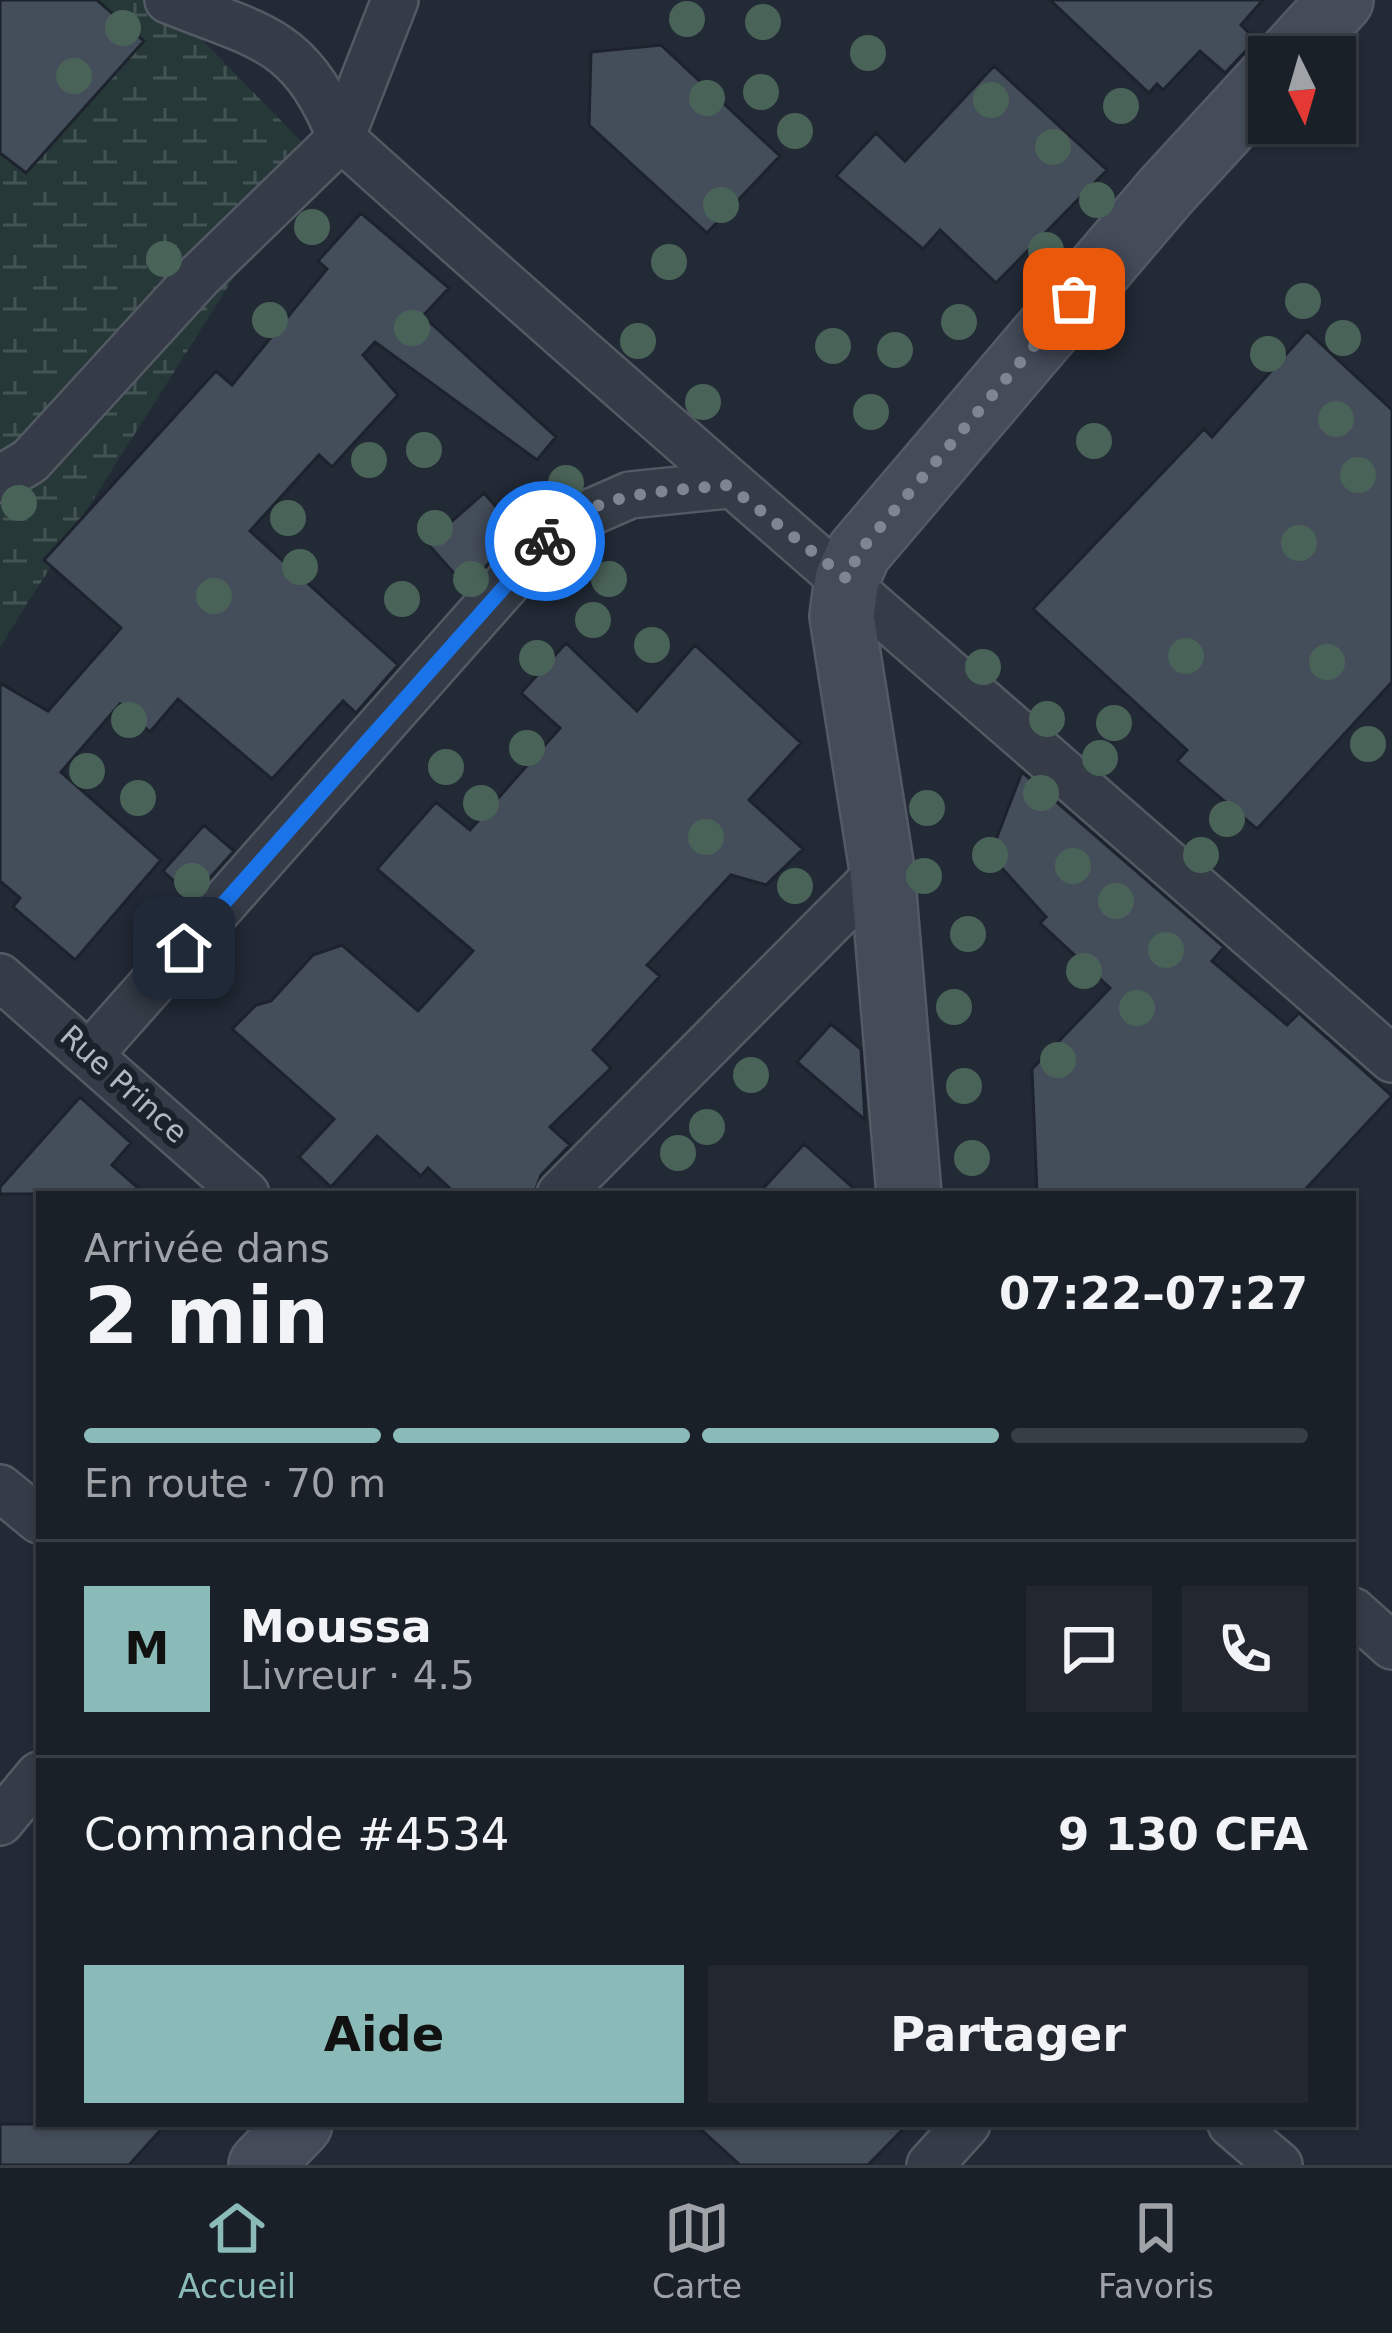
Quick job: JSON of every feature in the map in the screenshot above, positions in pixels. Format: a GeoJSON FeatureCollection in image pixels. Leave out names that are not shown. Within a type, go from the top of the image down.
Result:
{"type":"FeatureCollection","features":[{"type":"Feature","properties":{"kind":"street"},"geometry":{"type":"LineString","coordinates":[[168,0],[294,56],[321,90],[340,138],[728,485],[847,579],[1392,1059]]}},
{"type":"Feature","properties":{"kind":"street"},"geometry":{"type":"LineString","coordinates":[[0,479],[30,461],[200,275],[340,138],[395,0]]}},
{"type":"Feature","properties":{"kind":"street"},"geometry":{"type":"LineString","coordinates":[[1308,36],[1341,0]]}},
{"type":"Feature","properties":{"kind":"street"},"geometry":{"type":"LineString","coordinates":[[909,1191],[882,870],[842,616],[847,579],[859,552],[1166,190],[1248,102]]}},
{"type":"Feature","properties":{"kind":"street"},"geometry":{"type":"LineString","coordinates":[[91,1053],[557,527],[630,495],[728,485]]}},
{"type":"Feature","properties":{"kind":"street"},"geometry":{"type":"LineString","coordinates":[[563,1191],[882,870]]}},
{"type":"Feature","properties":{"kind":"street","name":"Rue Prince"},"geometry":{"type":"LineString","coordinates":[[0,976],[242,1191]]}},
{"type":"Feature","properties":{"kind":"street"},"geometry":{"type":"LineString","coordinates":[[0,1488],[36,1518]]}},
{"type":"Feature","properties":{"kind":"street"},"geometry":{"type":"LineString","coordinates":[[1356,1614],[1392,1646]]}},
{"type":"Feature","properties":{"kind":"street"},"geometry":{"type":"LineString","coordinates":[[0,1822],[36,1779]]}},
{"type":"Feature","properties":{"kind":"street"},"geometry":{"type":"LineString","coordinates":[[261,2165],[297,2127]]}},
{"type":"Feature","properties":{"kind":"street"},"geometry":{"type":"LineString","coordinates":[[930,2165],[964,2127]]}},
{"type":"Feature","properties":{"kind":"street"},"geometry":{"type":"LineString","coordinates":[[1236,2127],[1280,2165]]}},
{"type":"Feature","properties":{"kind":"green space"},"geometry":{"type":"Polygon","coordinates":[[[0,0],[155,0],[177,14],[335,176],[241,266],[0,647],[0,0]]]}},
{"type":"Feature","properties":{"kind":"building"},"geometry":{"type":"Polygon","coordinates":[[[0,0],[97,0],[144,41],[26,173],[0,153],[0,0]]]}},
{"type":"Feature","properties":{"kind":"building"},"geometry":{"type":"Polygon","coordinates":[[[1050,0],[1263,0],[1241,25],[1252,36],[1248,36],[1248,49],[1225,73],[1200,51],[1163,90],[1157,84],[1149,93],[1050,0]]]}},
{"type":"Feature","properties":{"kind":"building"},"geometry":{"type":"Polygon","coordinates":[[[661,45],[780,156],[707,233],[589,125],[591,52],[661,45]]]}},
{"type":"Feature","properties":{"kind":"building"},"geometry":{"type":"Polygon","coordinates":[[[994,66],[1107,170],[996,283],[940,230],[923,249],[836,176],[876,133],[905,161],[994,66]]]}},
{"type":"Feature","properties":{"kind":"building"},"geometry":{"type":"Polygon","coordinates":[[[361,213],[449,288],[423,316],[556,437],[537,460],[375,342],[363,355],[398,395],[332,467],[319,455],[250,531],[398,665],[356,713],[343,701],[272,779],[178,699],[150,732],[120,704],[61,772],[161,860],[75,960],[13,907],[20,898],[0,881],[0,683],[48,711],[121,628],[44,560],[216,371],[232,385],[327,269],[318,261],[361,213]]]}},
{"type":"Feature","properties":{"kind":"building"},"geometry":{"type":"Polygon","coordinates":[[[1307,331],[1392,410],[1392,682],[1257,829],[1177,761],[1187,750],[1033,609],[1204,429],[1212,437],[1307,331]]]}},
{"type":"Feature","properties":{"kind":"building"},"geometry":{"type":"Polygon","coordinates":[[[484,493],[517,531],[467,588],[427,543],[484,493]]]}},
{"type":"Feature","properties":{"kind":"building"},"geometry":{"type":"Polygon","coordinates":[[[566,643],[637,711],[695,645],[801,743],[749,800],[803,849],[766,885],[731,875],[647,965],[660,976],[593,1050],[611,1068],[550,1127],[570,1145],[541,1175],[535,1191],[453,1191],[428,1168],[421,1176],[377,1136],[331,1187],[299,1157],[334,1119],[232,1029],[256,1005],[271,1001],[313,955],[342,945],[418,1011],[473,951],[377,869],[436,802],[470,830],[560,728],[521,693],[566,643]]]}},
{"type":"Feature","properties":{"kind":"building"},"geometry":{"type":"Polygon","coordinates":[[[1022,772],[1224,947],[1212,961],[1287,1025],[1299,1013],[1392,1096],[1304,1191],[1037,1191],[1032,1069],[1110,988],[1040,923],[1046,917],[990,855],[1022,772]]]}},
{"type":"Feature","properties":{"kind":"building"},"geometry":{"type":"Polygon","coordinates":[[[204,825],[234,851],[192,898],[163,871],[204,825]]]}},
{"type":"Feature","properties":{"kind":"building"},"geometry":{"type":"Polygon","coordinates":[[[831,1024],[861,1049],[865,1120],[797,1062],[831,1024]]]}},
{"type":"Feature","properties":{"kind":"building"},"geometry":{"type":"Polygon","coordinates":[[[80,1097],[131,1143],[112,1165],[142,1191],[0,1194],[0,1187],[80,1097]]]}},
{"type":"Feature","properties":{"kind":"building"},"geometry":{"type":"Polygon","coordinates":[[[804,1144],[857,1191],[761,1191],[804,1144]]]}},
{"type":"Feature","properties":{"kind":"building"},"geometry":{"type":"Polygon","coordinates":[[[0,2124],[163,2127],[129,2165],[0,2165],[0,2124]]]}},
{"type":"Feature","properties":{"kind":"building"},"geometry":{"type":"Polygon","coordinates":[[[698,2127],[905,2127],[868,2165],[740,2165],[698,2127]]]}},
{"type":"Feature","properties":{"kind":"way so far"},"geometry":{"type":"LineString","coordinates":[[545,541],[557,527],[588,509],[630,495],[728,485],[847,579],[859,552],[1074,299]]}},
{"type":"Feature","properties":{"kind":"route"},"geometry":{"type":"LineString","coordinates":[[184,948],[545,541]]}}]}
